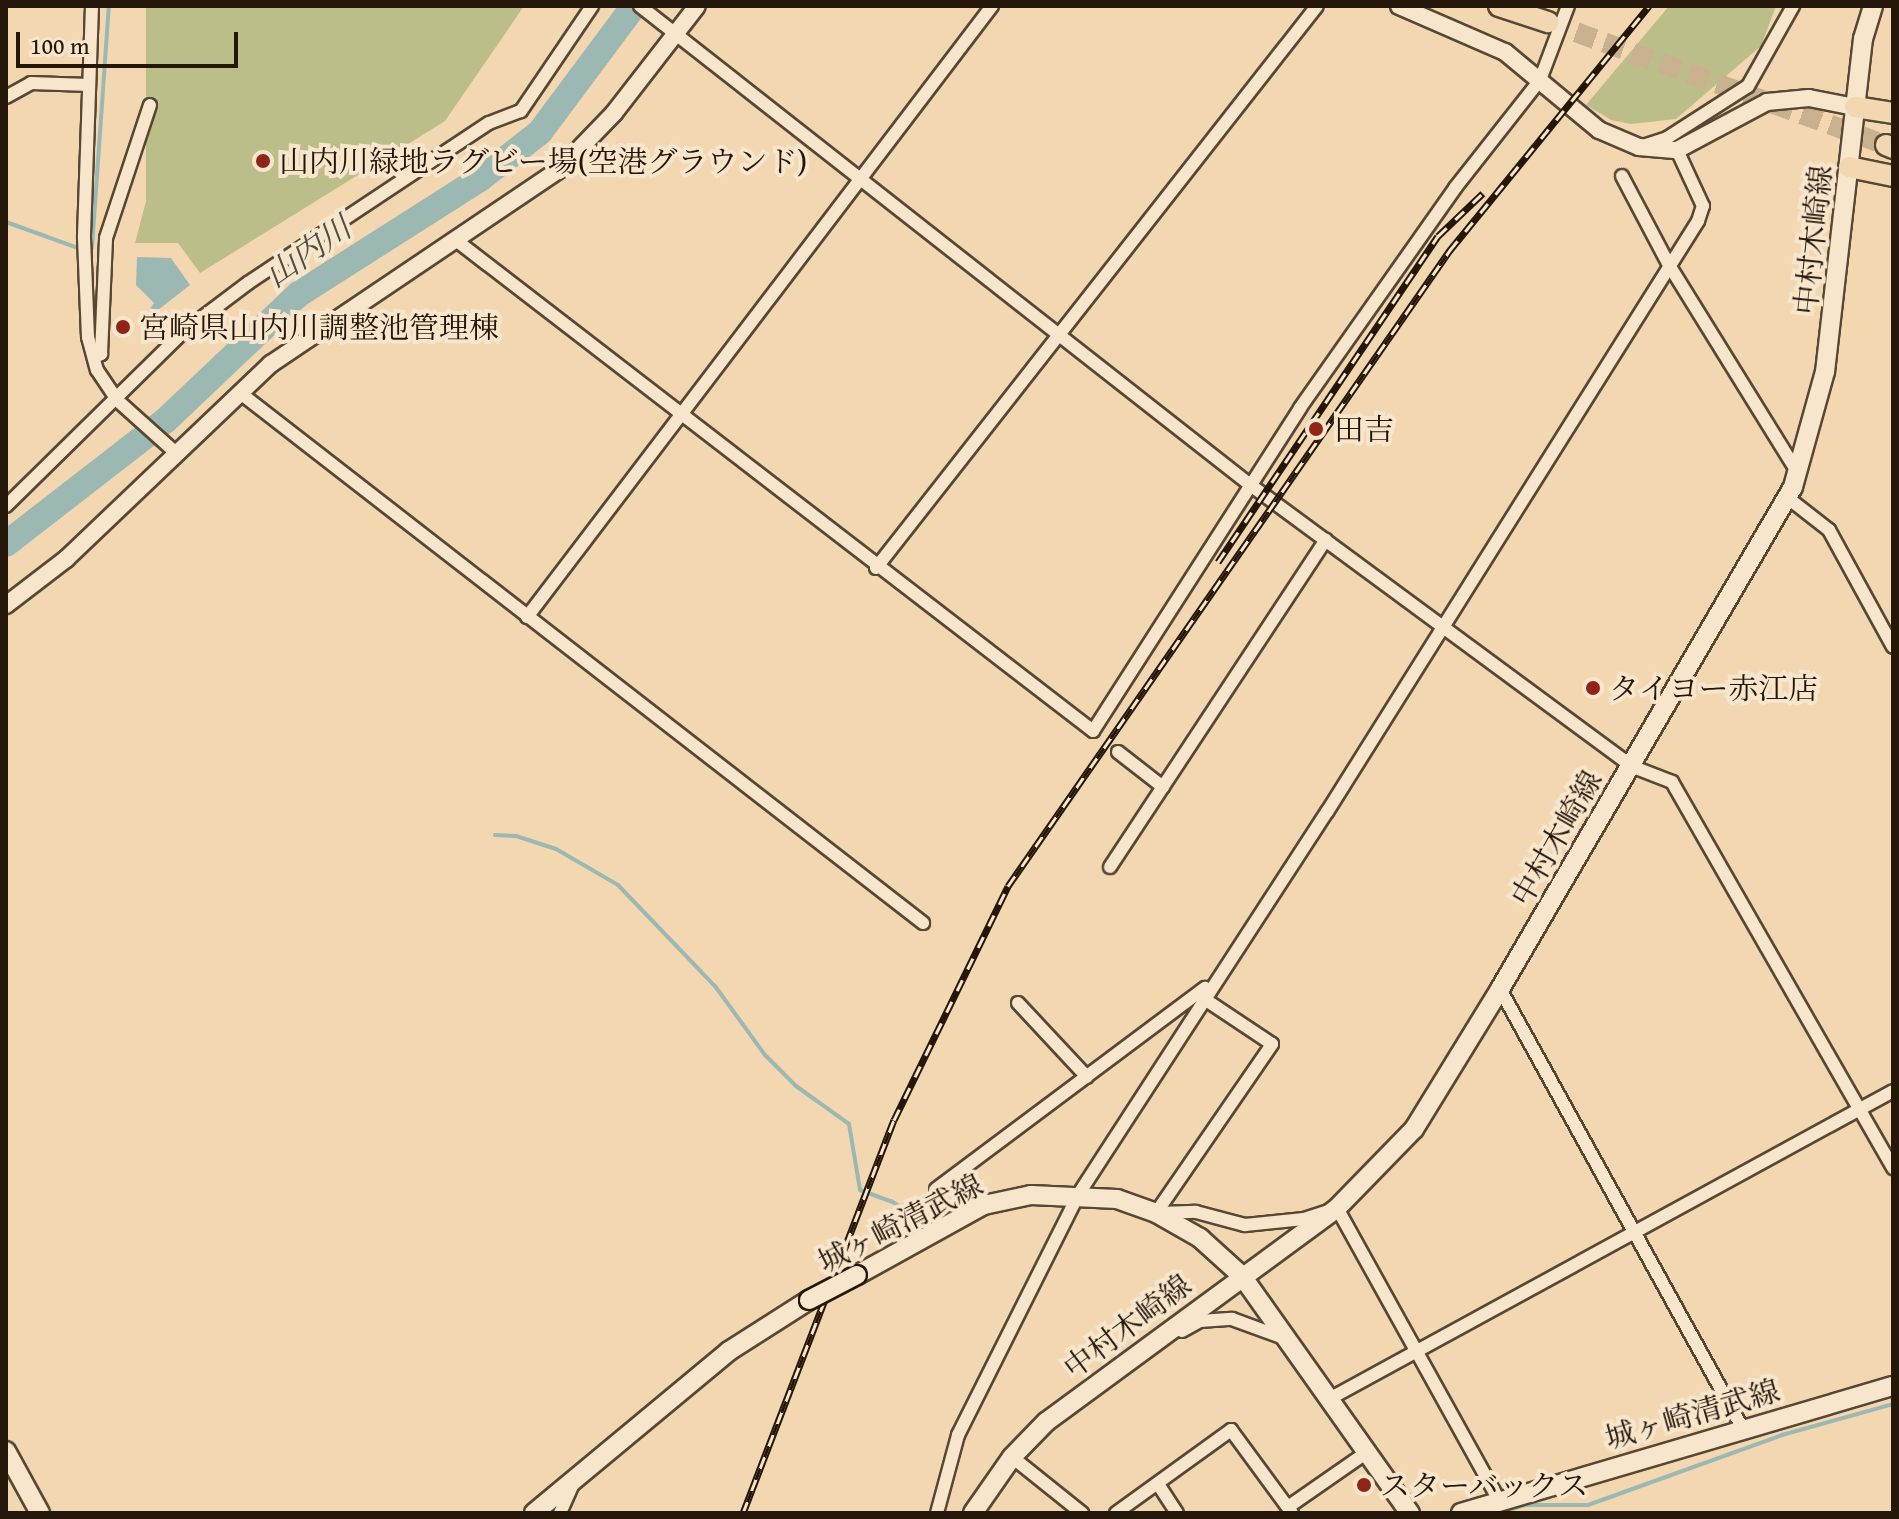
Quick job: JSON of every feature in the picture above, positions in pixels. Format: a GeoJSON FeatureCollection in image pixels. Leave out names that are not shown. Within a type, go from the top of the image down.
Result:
{"type":"FeatureCollection","features":[{"type":"Feature","properties":{"kind":"main road"},"geometry":{"type":"LineString","coordinates":[[1499,6],[1548,22]]}},
{"type":"Feature","properties":{"kind":"main road","name":"中村木崎線"},"geometry":{"type":"LineString","coordinates":[[973,1513],[1012,1457],[1046,1422],[1337,1208],[1414,1129],[1500,989],[1788,498],[1798,473],[1825,372],[1863,39],[1873,6]]}},
{"type":"Feature","properties":{"kind":"main road"},"geometry":{"type":"LineString","coordinates":[[1855,107],[1893,113]]}},
{"type":"Feature","properties":{"kind":"main road"},"geometry":{"type":"LineString","coordinates":[[1849,167],[1893,176]]}},
{"type":"Feature","properties":{"kind":"main road","name":"城ヶ崎清武線"},"geometry":{"type":"LineString","coordinates":[[534,1513],[729,1351],[809,1300],[984,1205],[1031,1195],[1117,1199],[1156,1213],[1200,1238],[1242,1276],[1297,1348],[1410,1513]]}},
{"type":"Feature","properties":{"kind":"main road","name":"城ヶ崎清武線"},"geometry":{"type":"LineString","coordinates":[[1461,1513],[1498,1498],[1893,1386]]}},
{"type":"Feature","properties":{"kind":"main road"},"geometry":{"type":"LineString","coordinates":[[6,1451],[40,1513]]}},
{"type":"Feature","properties":{"kind":"street"},"geometry":{"type":"LineString","coordinates":[[92,6],[83,311],[94,357],[120,404],[170,448]]}},
{"type":"Feature","properties":{"kind":"street"},"geometry":{"type":"LineString","coordinates":[[6,506],[120,404],[183,332],[248,283],[489,123],[521,111],[592,6]]}},
{"type":"Feature","properties":{"kind":"street"},"geometry":{"type":"LineString","coordinates":[[640,6],[1061,332],[1249,484],[1631,766],[1672,782],[1893,1168]]}},
{"type":"Feature","properties":{"kind":"street"},"geometry":{"type":"LineString","coordinates":[[6,605],[66,559],[170,448],[239,392],[313,334],[530,193],[587,144],[673,31],[697,6]]}},
{"type":"Feature","properties":{"kind":"street"},"geometry":{"type":"LineString","coordinates":[[527,617],[992,6]]}},
{"type":"Feature","properties":{"kind":"street"},"geometry":{"type":"LineString","coordinates":[[876,568],[1317,6]]}},
{"type":"Feature","properties":{"kind":"street"},"geometry":{"type":"LineString","coordinates":[[1399,6],[1505,52],[1599,130],[1639,147],[1677,150],[1767,102],[1809,98],[1855,107]]}},
{"type":"Feature","properties":{"kind":"street"},"geometry":{"type":"LineString","coordinates":[[457,241],[876,568],[1093,731],[1249,484],[1455,188],[1540,80],[1568,6]]}},
{"type":"Feature","properties":{"kind":"street"},"geometry":{"type":"LineString","coordinates":[[1639,147],[1667,138],[1748,86],[1793,6]]}},
{"type":"Feature","properties":{"kind":"street"},"geometry":{"type":"LineString","coordinates":[[6,97],[31,83],[89,85]]}},
{"type":"Feature","properties":{"kind":"street"},"geometry":{"type":"LineString","coordinates":[[94,357],[101,354],[106,238],[150,105]]}},
{"type":"Feature","properties":{"kind":"street"},"geometry":{"type":"LineString","coordinates":[[937,1513],[958,1435],[1078,1195],[1211,984],[1327,812],[1703,206],[1677,150]]}},
{"type":"Feature","properties":{"kind":"street"},"geometry":{"type":"LineString","coordinates":[[1622,176],[1669,265],[1798,473]]}},
{"type":"Feature","properties":{"kind":"street"},"geometry":{"type":"LineString","coordinates":[[239,392],[923,923]]}},
{"type":"Feature","properties":{"kind":"street"},"geometry":{"type":"LineString","coordinates":[[1788,498],[1829,530],[1893,647]]}},
{"type":"Feature","properties":{"kind":"street"},"geometry":{"type":"LineString","coordinates":[[1110,867],[1326,540]]}},
{"type":"Feature","properties":{"kind":"street"},"geometry":{"type":"LineString","coordinates":[[1880,623],[1893,615]]}},
{"type":"Feature","properties":{"kind":"street"},"geometry":{"type":"LineString","coordinates":[[1118,752],[1163,787]]}},
{"type":"Feature","properties":{"kind":"street"},"geometry":{"type":"LineString","coordinates":[[936,1189],[1211,984]]}},
{"type":"Feature","properties":{"kind":"street"},"geometry":{"type":"LineString","coordinates":[[1500,989],[1743,1429]]}},
{"type":"Feature","properties":{"kind":"street"},"geometry":{"type":"LineString","coordinates":[[1156,1213],[1272,1044],[1203,998]]}},
{"type":"Feature","properties":{"kind":"street"},"geometry":{"type":"LineString","coordinates":[[1018,1003],[1087,1077]]}},
{"type":"Feature","properties":{"kind":"street"},"geometry":{"type":"LineString","coordinates":[[1331,1398],[1893,1091]]}},
{"type":"Feature","properties":{"kind":"street"},"geometry":{"type":"LineString","coordinates":[[1156,1213],[1196,1212],[1245,1225],[1304,1219],[1337,1208],[1498,1498]]}},
{"type":"Feature","properties":{"kind":"street"},"geometry":{"type":"LineString","coordinates":[[1143,1348],[1200,1321],[1232,1319],[1272,1330],[1297,1348]]}},
{"type":"Feature","properties":{"kind":"street"},"geometry":{"type":"LineString","coordinates":[[1116,1513],[1231,1430],[1290,1510],[1367,1452]]}},
{"type":"Feature","properties":{"kind":"street"},"geometry":{"type":"LineString","coordinates":[[1012,1457],[1082,1513]]}},
{"type":"Feature","properties":{"kind":"street"},"geometry":{"type":"LineString","coordinates":[[560,1513],[574,1481]]}},
{"type":"Feature","properties":{"kind":"street"},"geometry":{"type":"LineString","coordinates":[[1158,1484],[1177,1513]]}},
{"type":"Feature","properties":{"kind":"green space","name":"山内川緑地ラグビー場(空港グラウンド)"},"geometry":{"type":"Polygon","coordinates":[[[146,6],[524,6],[445,121],[200,273],[178,243],[135,243],[146,201],[146,6]]]}},
{"type":"Feature","properties":{"kind":"green space"},"geometry":{"type":"Polygon","coordinates":[[[1669,6],[1776,6],[1761,46],[1676,119],[1631,124],[1611,120],[1586,105],[1669,6]]]}},
{"type":"Feature","properties":{"kind":"water"},"geometry":{"type":"Polygon","coordinates":[[[137,257],[171,258],[190,285],[153,314],[149,310],[154,303],[136,285],[137,257]]]}},
{"type":"Feature","properties":{"kind":"waterway"},"geometry":{"type":"LineString","coordinates":[[6,222],[78,248],[92,247],[109,6]]}},
{"type":"Feature","properties":{"kind":"waterway","name":"山内川"},"geometry":{"type":"LineString","coordinates":[[6,544],[166,420],[299,294],[481,178],[540,132],[634,6]]}},
{"type":"Feature","properties":{"kind":"waterway"},"geometry":{"type":"LineString","coordinates":[[495,835],[516,836],[556,849],[618,885],[715,986],[765,1055],[796,1086],[849,1124],[860,1190],[891,1201],[918,1218]]}},
{"type":"Feature","properties":{"kind":"waterway"},"geometry":{"type":"LineString","coordinates":[[1499,1513],[1525,1505],[1588,1505],[1782,1435],[1893,1404]]}},
{"type":"Feature","properties":{"kind":"tunnel"},"geometry":{"type":"LineString","coordinates":[[1548,22],[1886,145]]}},
{"type":"Feature","properties":{"kind":"railway"},"geometry":{"type":"LineString","coordinates":[[743,1513],[894,1120],[1008,886],[1450,250],[1649,6]]}},
{"type":"Feature","properties":{"kind":"railway"},"geometry":{"type":"LineString","coordinates":[[1218,562],[1438,236],[1483,193]]}},
{"type":"Feature","properties":{"kind":"place","name":"山内川緑地ラグビー場(空港グラウンド)"},"geometry":{"type":"Point","coordinates":[263,161]}},
{"type":"Feature","properties":{"kind":"place","name":"宮崎県山内川調整池管理棟"},"geometry":{"type":"Point","coordinates":[123,327]}},
{"type":"Feature","properties":{"kind":"place","name":"田吉"},"geometry":{"type":"Point","coordinates":[1316,429]}},
{"type":"Feature","properties":{"kind":"place","name":"タイヨー赤江店"},"geometry":{"type":"Point","coordinates":[1593,688]}},
{"type":"Feature","properties":{"kind":"place","name":"スターバックス"},"geometry":{"type":"Point","coordinates":[1364,1485]}}]}
